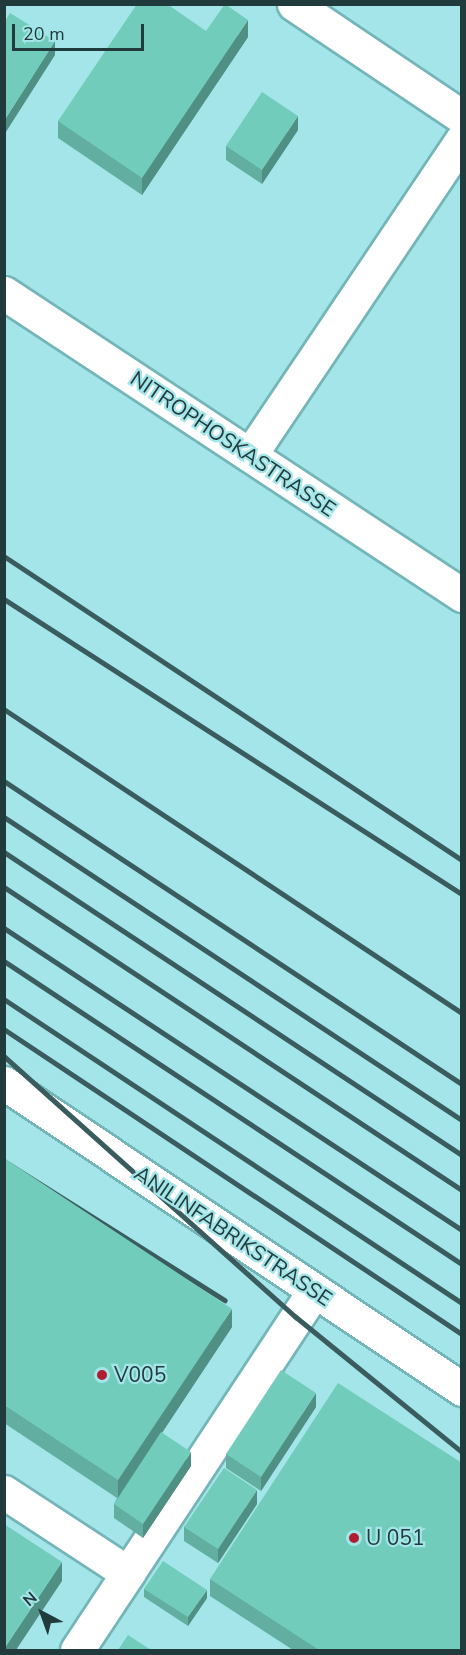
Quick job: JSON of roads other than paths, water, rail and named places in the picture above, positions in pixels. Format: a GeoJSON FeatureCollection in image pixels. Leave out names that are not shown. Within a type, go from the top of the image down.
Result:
{"type":"FeatureCollection","features":[{"type":"Feature","properties":{"kind":"street"},"geometry":{"type":"LineString","coordinates":[[294,4],[462,117]]}},
{"type":"Feature","properties":{"kind":"street"},"geometry":{"type":"LineString","coordinates":[[250,455],[462,140]]}},
{"type":"Feature","properties":{"kind":"street","name":"NITROPHOSKASTRASSE"},"geometry":{"type":"LineString","coordinates":[[4,293],[462,595]]}},
{"type":"Feature","properties":{"kind":"street","name":"ANILINFABRIKSTRASSE"},"geometry":{"type":"LineString","coordinates":[[4,1083],[462,1389]]}},
{"type":"Feature","properties":{"kind":"street"},"geometry":{"type":"LineString","coordinates":[[78,1650],[314,1291]]}},
{"type":"Feature","properties":{"kind":"street"},"geometry":{"type":"LineString","coordinates":[[4,1492],[128,1573]]}},
{"type":"Feature","properties":{"kind":"railway"},"geometry":{"type":"LineString","coordinates":[[4,556],[462,860]]}},
{"type":"Feature","properties":{"kind":"railway"},"geometry":{"type":"LineString","coordinates":[[4,599],[462,894]]}},
{"type":"Feature","properties":{"kind":"railway"},"geometry":{"type":"LineString","coordinates":[[4,709],[462,1013]]}},
{"type":"Feature","properties":{"kind":"railway"},"geometry":{"type":"LineString","coordinates":[[4,781],[462,1084]]}},
{"type":"Feature","properties":{"kind":"railway"},"geometry":{"type":"LineString","coordinates":[[4,817],[462,1120]]}},
{"type":"Feature","properties":{"kind":"railway"},"geometry":{"type":"LineString","coordinates":[[4,852],[462,1155]]}},
{"type":"Feature","properties":{"kind":"railway"},"geometry":{"type":"LineString","coordinates":[[4,887],[462,1190]]}},
{"type":"Feature","properties":{"kind":"railway"},"geometry":{"type":"LineString","coordinates":[[4,928],[462,1230]]}},
{"type":"Feature","properties":{"kind":"railway"},"geometry":{"type":"LineString","coordinates":[[4,961],[462,1264]]}},
{"type":"Feature","properties":{"kind":"railway"},"geometry":{"type":"LineString","coordinates":[[4,999],[462,1303]]}},
{"type":"Feature","properties":{"kind":"railway"},"geometry":{"type":"LineString","coordinates":[[4,1029],[462,1334]]}},
{"type":"Feature","properties":{"kind":"railway"},"geometry":{"type":"LineString","coordinates":[[4,1056],[296,1317],[462,1452]]}},
{"type":"Feature","properties":{"kind":"railway"},"geometry":{"type":"LineString","coordinates":[[4,1161],[225,1300]]}},
{"type":"Feature","properties":{"kind":"place","name":"V005"},"geometry":{"type":"Point","coordinates":[102,1375]}},
{"type":"Feature","properties":{"kind":"place","name":"U 051"},"geometry":{"type":"Point","coordinates":[354,1538]}}]}
